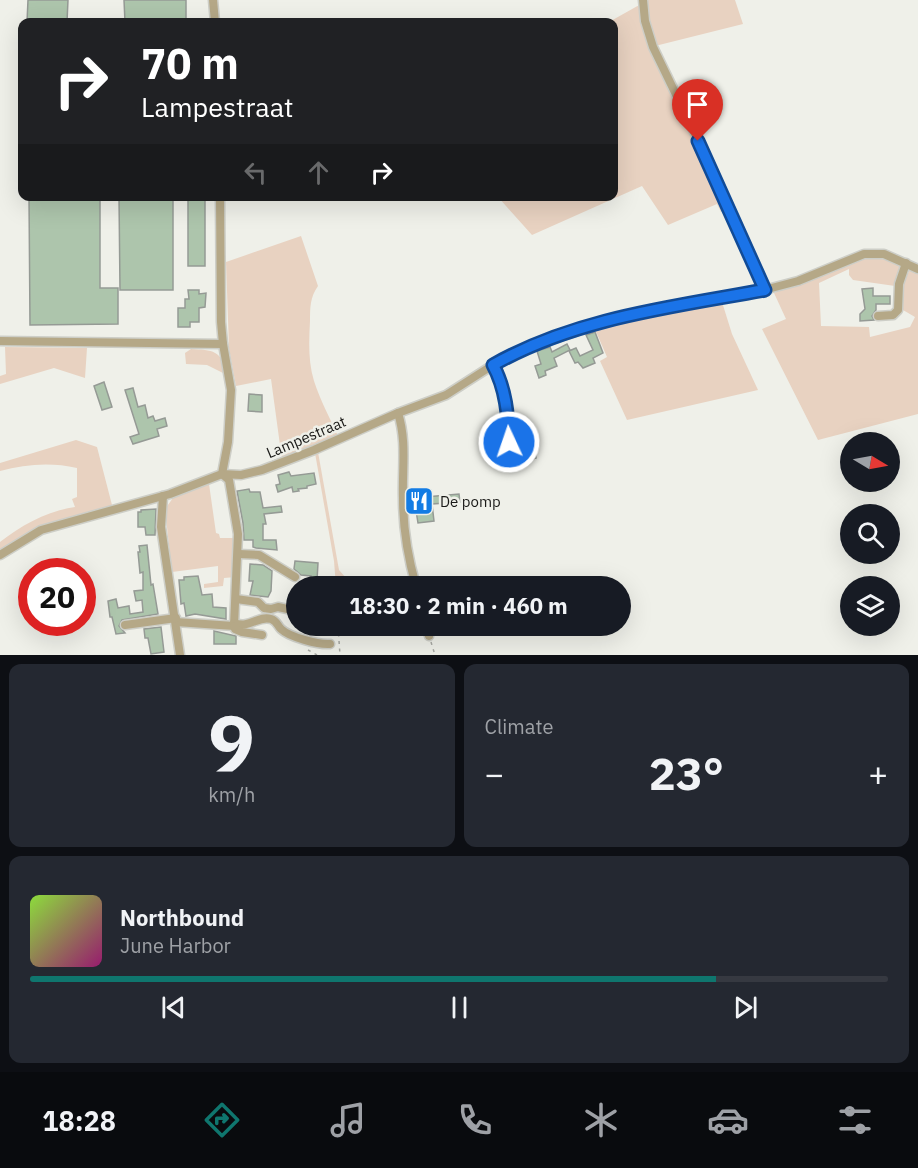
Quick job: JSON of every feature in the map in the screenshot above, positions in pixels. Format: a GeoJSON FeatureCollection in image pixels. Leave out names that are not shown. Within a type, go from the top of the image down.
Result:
{"type":"FeatureCollection","features":[{"type":"Feature","properties":{"kind":"street"},"geometry":{"type":"LineString","coordinates":[[213,0],[215,18]]}},
{"type":"Feature","properties":{"kind":"street"},"geometry":{"type":"LineString","coordinates":[[644,0],[645,21],[653,47],[714,173],[765,290]]}},
{"type":"Feature","properties":{"kind":"street"},"geometry":{"type":"LineString","coordinates":[[220,201],[223,344],[231,390],[228,442],[222,474],[229,480],[239,554],[234,624],[235,629],[242,632],[262,635]]}},
{"type":"Feature","properties":{"kind":"street","name":"Lampestraat"},"geometry":{"type":"LineString","coordinates":[[0,555],[41,530],[163,496],[222,474],[232,476],[262,470],[446,395],[493,365],[528,348],[622,316],[765,290],[798,281],[864,254],[884,254],[918,269]]}},
{"type":"Feature","properties":{"kind":"street"},"geometry":{"type":"LineString","coordinates":[[878,316],[892,315],[898,310],[898,284],[906,264]]}},
{"type":"Feature","properties":{"kind":"street"},"geometry":{"type":"LineString","coordinates":[[0,341],[223,344]]}},
{"type":"Feature","properties":{"kind":"street"},"geometry":{"type":"LineString","coordinates":[[493,365],[505,399],[510,456]]}},
{"type":"Feature","properties":{"kind":"street"},"geometry":{"type":"LineString","coordinates":[[398,413],[405,443],[403,499],[408,559],[413,576]]}},
{"type":"Feature","properties":{"kind":"street"},"geometry":{"type":"LineString","coordinates":[[163,496],[161,527],[180,655]]}},
{"type":"Feature","properties":{"kind":"street"},"geometry":{"type":"LineString","coordinates":[[239,554],[259,555],[292,576]]}},
{"type":"Feature","properties":{"kind":"street"},"geometry":{"type":"LineString","coordinates":[[236,599],[258,602],[264,608],[286,609]]}},
{"type":"Feature","properties":{"kind":"street"},"geometry":{"type":"LineString","coordinates":[[125,625],[176,620],[247,625],[263,619],[271,619],[285,631],[319,645],[330,644]]}},
{"type":"Feature","properties":{"kind":"path"},"geometry":{"type":"LineString","coordinates":[[339,636],[340,655]]}},
{"type":"Feature","properties":{"kind":"path"},"geometry":{"type":"LineString","coordinates":[[429,636],[435,655]]}},
{"type":"Feature","properties":{"kind":"shaded area"},"geometry":{"type":"Polygon","coordinates":[[[645,0],[735,0],[743,24],[655,46],[645,0]]]}},
{"type":"Feature","properties":{"kind":"shaded area"},"geometry":{"type":"Polygon","coordinates":[[[641,4],[642,28],[646,39],[683,112],[726,210],[721,212],[717,204],[668,225],[642,186],[618,197],[618,18],[616,18],[641,4]]]}},
{"type":"Feature","properties":{"kind":"shaded area"},"geometry":{"type":"Polygon","coordinates":[[[502,201],[608,201],[532,235],[502,201]]]}},
{"type":"Feature","properties":{"kind":"shaded area"},"geometry":{"type":"Polygon","coordinates":[[[301,236],[318,286],[313,294],[310,307],[309,351],[312,374],[338,436],[282,460],[271,379],[236,386],[229,348],[226,262],[301,236]]]}},
{"type":"Feature","properties":{"kind":"shaded area"},"geometry":{"type":"Polygon","coordinates":[[[879,256],[899,263],[895,286],[853,280],[849,275],[849,269],[819,283],[821,326],[869,327],[870,337],[910,327],[915,317],[903,310],[902,287],[910,269],[918,272],[918,414],[849,432],[840,432],[840,434],[818,440],[762,329],[786,319],[774,293],[865,258],[879,256]]]}},
{"type":"Feature","properties":{"kind":"shaded area"},"geometry":{"type":"Polygon","coordinates":[[[722,302],[732,334],[758,390],[627,420],[600,361],[607,357],[594,327],[612,320],[722,302]]]}},
{"type":"Feature","properties":{"kind":"shaded area"},"geometry":{"type":"Polygon","coordinates":[[[5,347],[87,348],[85,378],[54,368],[0,384],[0,376],[6,374],[5,347]]]}},
{"type":"Feature","properties":{"kind":"shaded area"},"geometry":{"type":"Polygon","coordinates":[[[191,349],[215,353],[222,360],[225,374],[207,365],[186,364],[185,353],[191,349]]]}},
{"type":"Feature","properties":{"kind":"shaded area"},"geometry":{"type":"Polygon","coordinates":[[[76,440],[97,447],[112,505],[0,552],[0,542],[17,530],[45,515],[75,507],[72,499],[77,497],[77,468],[38,465],[0,471],[0,463],[76,440]]]}},
{"type":"Feature","properties":{"kind":"shaded area"},"geometry":{"type":"Polygon","coordinates":[[[318,452],[339,570],[344,576],[335,576],[315,453],[318,452]]]}},
{"type":"Feature","properties":{"kind":"shaded area"},"geometry":{"type":"Polygon","coordinates":[[[209,484],[216,533],[220,538],[237,538],[236,577],[224,578],[223,586],[204,588],[204,584],[218,582],[218,566],[172,572],[165,509],[173,498],[209,484]]]}},
{"type":"Feature","properties":{"kind":"building"},"geometry":{"type":"Polygon","coordinates":[[[28,0],[68,0],[67,18],[27,18],[28,0]]]}},
{"type":"Feature","properties":{"kind":"building"},"geometry":{"type":"Polygon","coordinates":[[[124,0],[186,0],[186,18],[125,18],[124,0]]]}},
{"type":"Feature","properties":{"kind":"building"},"geometry":{"type":"Polygon","coordinates":[[[29,201],[100,201],[100,288],[118,288],[118,324],[30,325],[29,201]]]}},
{"type":"Feature","properties":{"kind":"building"},"geometry":{"type":"Polygon","coordinates":[[[119,201],[173,201],[173,290],[120,290],[119,201]]]}},
{"type":"Feature","properties":{"kind":"building"},"geometry":{"type":"Polygon","coordinates":[[[188,201],[205,201],[205,266],[188,266],[188,201]]]}},
{"type":"Feature","properties":{"kind":"building"},"geometry":{"type":"Polygon","coordinates":[[[873,288],[873,296],[890,296],[890,304],[876,304],[876,310],[872,316],[874,320],[860,321],[860,314],[865,309],[862,289],[873,288]]]}},
{"type":"Feature","properties":{"kind":"building"},"geometry":{"type":"Polygon","coordinates":[[[188,290],[199,290],[199,294],[206,293],[205,307],[199,308],[199,322],[190,322],[190,327],[178,327],[178,308],[185,308],[185,299],[189,299],[188,290]]]}},
{"type":"Feature","properties":{"kind":"building"},"geometry":{"type":"Polygon","coordinates":[[[595,332],[603,353],[593,358],[595,363],[583,368],[578,362],[575,363],[569,351],[576,348],[580,356],[593,350],[586,335],[595,332]]]}},
{"type":"Feature","properties":{"kind":"building"},"geometry":{"type":"Polygon","coordinates":[[[567,344],[570,350],[554,358],[557,366],[545,371],[546,375],[539,378],[535,366],[541,364],[537,351],[550,347],[552,352],[567,344]]]}},
{"type":"Feature","properties":{"kind":"building"},"geometry":{"type":"Polygon","coordinates":[[[104,382],[112,407],[102,410],[94,386],[104,382]]]}},
{"type":"Feature","properties":{"kind":"building"},"geometry":{"type":"Polygon","coordinates":[[[133,388],[138,407],[145,405],[148,418],[153,416],[155,421],[165,418],[167,426],[157,429],[159,436],[133,444],[130,437],[139,434],[125,390],[133,388]]]}},
{"type":"Feature","properties":{"kind":"building"},"geometry":{"type":"Polygon","coordinates":[[[249,394],[262,395],[262,412],[248,411],[249,394]]]}},
{"type":"Feature","properties":{"kind":"building"},"geometry":{"type":"Polygon","coordinates":[[[531,429],[536,458],[529,460],[521,432],[531,429]]]}},
{"type":"Feature","properties":{"kind":"building"},"geometry":{"type":"Polygon","coordinates":[[[289,472],[291,476],[314,473],[316,484],[298,489],[299,491],[293,492],[292,487],[278,492],[276,485],[280,484],[278,475],[289,472]]]}},
{"type":"Feature","properties":{"kind":"building"},"geometry":{"type":"Polygon","coordinates":[[[249,489],[250,492],[260,492],[263,508],[281,506],[282,512],[264,514],[266,524],[263,524],[263,540],[276,540],[277,550],[256,548],[253,547],[253,540],[244,540],[237,491],[249,489]]]}},
{"type":"Feature","properties":{"kind":"building"},"geometry":{"type":"Polygon","coordinates":[[[459,494],[460,502],[432,504],[434,521],[418,523],[414,498],[459,494]]]}},
{"type":"Feature","properties":{"kind":"building"},"geometry":{"type":"Polygon","coordinates":[[[156,509],[155,535],[146,535],[145,527],[138,527],[138,512],[156,509]]]}},
{"type":"Feature","properties":{"kind":"building"},"geometry":{"type":"Polygon","coordinates":[[[147,545],[151,585],[153,584],[158,614],[122,620],[119,626],[125,633],[116,634],[112,617],[110,617],[108,601],[116,599],[118,608],[129,606],[130,614],[143,612],[142,600],[136,601],[134,591],[143,590],[143,572],[140,573],[138,552],[140,552],[139,546],[147,545]]]}},
{"type":"Feature","properties":{"kind":"building"},"geometry":{"type":"Polygon","coordinates":[[[295,561],[318,563],[317,576],[301,575],[294,569],[295,561]]]}},
{"type":"Feature","properties":{"kind":"building"},"geometry":{"type":"Polygon","coordinates":[[[250,564],[263,565],[272,571],[271,591],[268,597],[250,595],[253,581],[249,581],[250,564]]]}},
{"type":"Feature","properties":{"kind":"building"},"geometry":{"type":"Polygon","coordinates":[[[198,576],[202,595],[212,594],[213,607],[226,608],[226,619],[195,614],[186,616],[184,603],[181,604],[179,580],[184,580],[184,577],[198,576]]]}},
{"type":"Feature","properties":{"kind":"building"},"geometry":{"type":"Polygon","coordinates":[[[161,627],[164,652],[151,654],[144,629],[161,627]]]}},
{"type":"Feature","properties":{"kind":"building"},"geometry":{"type":"Polygon","coordinates":[[[214,631],[236,636],[236,644],[214,644],[214,631]]]}},
{"type":"Feature","properties":{"kind":"place","name":"De pomp"},"geometry":{"type":"Point","coordinates":[419,501]}},
{"type":"Feature","properties":{"kind":"route"},"geometry":{"type":"LineString","coordinates":[[509,442],[505,399],[493,365],[528,348],[580,328],[622,316],[765,290],[698,141]]}}]}
